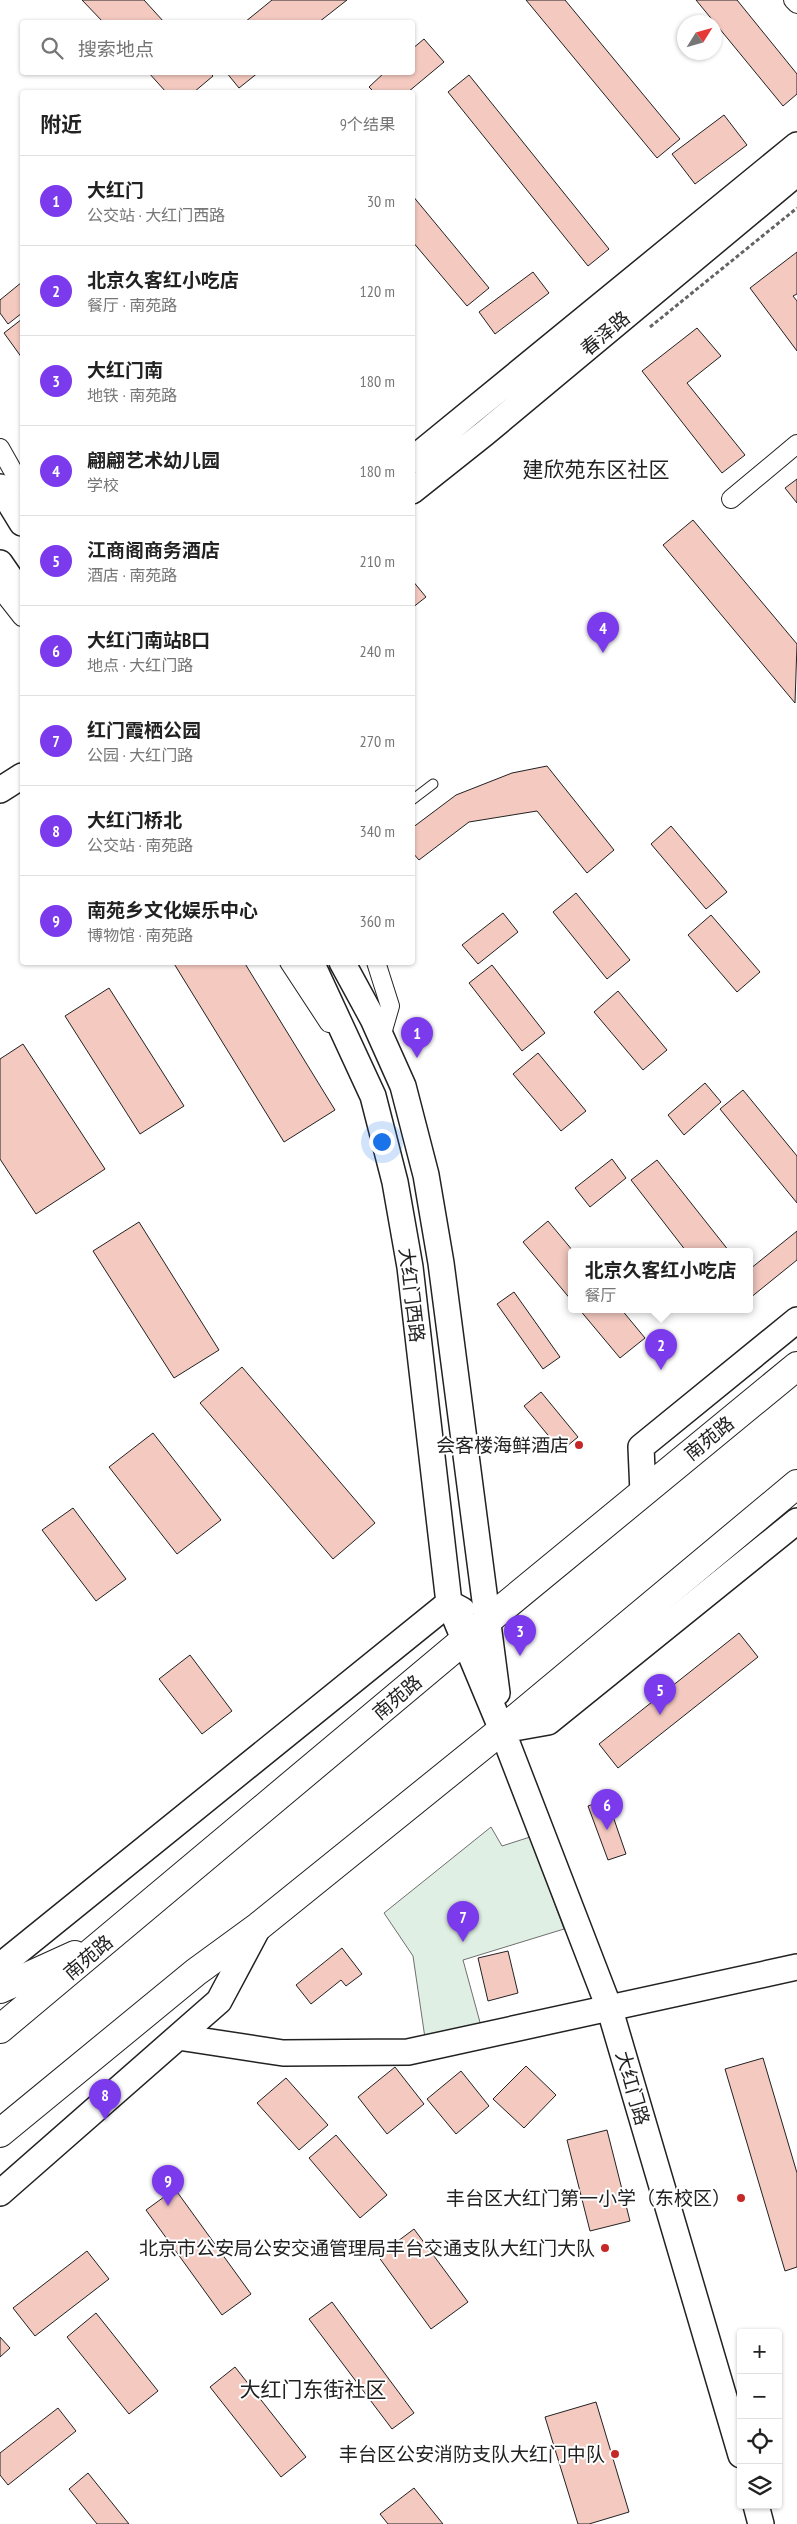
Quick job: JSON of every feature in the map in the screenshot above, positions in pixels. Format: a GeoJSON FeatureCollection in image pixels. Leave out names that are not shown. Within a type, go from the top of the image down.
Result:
{"type":"FeatureCollection","features":[{"type":"Feature","properties":{"kind":"highway","name":"南苑路"},"geometry":{"type":"LineString","coordinates":[[0,2030],[465,1640],[797,1366]]}},
{"type":"Feature","properties":{"kind":"highway"},"geometry":{"type":"LineString","coordinates":[[0,2133],[196,1972],[260,1926],[502,1730],[797,1484]]}},
{"type":"Feature","properties":{"kind":"highway"},"geometry":{"type":"LineString","coordinates":[[0,1989],[108,1940]]}},
{"type":"Feature","properties":{"kind":"street"},"geometry":{"type":"LineString","coordinates":[[793,0],[797,4]]}},
{"type":"Feature","properties":{"kind":"street","name":"春泽路"},"geometry":{"type":"LineString","coordinates":[[415,458],[797,145]]}},
{"type":"Feature","properties":{"kind":"street","name":"春泽路"},"geometry":{"type":"LineString","coordinates":[[415,489],[485,433],[797,173]]}},
{"type":"Feature","properties":{"kind":"street"},"geometry":{"type":"LineString","coordinates":[[731,499],[797,444]]}},
{"type":"Feature","properties":{"kind":"street"},"geometry":{"type":"LineString","coordinates":[[0,448],[20,483]]}},
{"type":"Feature","properties":{"kind":"street"},"geometry":{"type":"LineString","coordinates":[[0,487],[20,520]]}},
{"type":"Feature","properties":{"kind":"street"},"geometry":{"type":"LineString","coordinates":[[0,563],[20,592]]}},
{"type":"Feature","properties":{"kind":"street"},"geometry":{"type":"LineString","coordinates":[[0,589],[20,614]]}},
{"type":"Feature","properties":{"kind":"street"},"geometry":{"type":"LineString","coordinates":[[0,773],[20,761]]}},
{"type":"Feature","properties":{"kind":"street"},"geometry":{"type":"LineString","coordinates":[[0,790],[20,777]]}},
{"type":"Feature","properties":{"kind":"street"},"geometry":{"type":"LineString","coordinates":[[292,965],[363,1074]]}},
{"type":"Feature","properties":{"kind":"street","name":"大红门西路"},"geometry":{"type":"LineString","coordinates":[[312,965],[373,1096],[395,1182],[410,1267],[449,1603],[502,1730]]}},
{"type":"Feature","properties":{"kind":"street","name":"大红门西路"},"geometry":{"type":"LineString","coordinates":[[344,965],[381,1037],[403,1086],[426,1175],[441,1263],[502,1730]]}},
{"type":"Feature","properties":{"kind":"street"},"geometry":{"type":"LineString","coordinates":[[377,965],[390,1006],[381,1037]]}},
{"type":"Feature","properties":{"kind":"street"},"geometry":{"type":"LineString","coordinates":[[643,1493],[641,1447],[797,1320]]}},
{"type":"Feature","properties":{"kind":"street"},"geometry":{"type":"LineString","coordinates":[[502,1730],[548,1722],[797,1521]]}},
{"type":"Feature","properties":{"kind":"street"},"geometry":{"type":"LineString","coordinates":[[0,1966],[449,1603],[487,1622]]}},
{"type":"Feature","properties":{"kind":"street","name":"大红门路"},"geometry":{"type":"LineString","coordinates":[[502,1730],[610,2010],[737,2441]]}},
{"type":"Feature","properties":{"kind":"street"},"geometry":{"type":"LineString","coordinates":[[0,2193],[219,2001],[260,1926]]}},
{"type":"Feature","properties":{"kind":"street"},"geometry":{"type":"LineString","coordinates":[[178,2038],[283,2053],[408,2052],[610,2010],[797,1967]]}},
{"type":"Feature","properties":{"kind":"street"},"geometry":{"type":"LineString","coordinates":[[757,2509],[761,2524]]}},
{"type":"Feature","properties":{"kind":"lane"},"geometry":{"type":"LineString","coordinates":[[415,798],[433,784]]}},
{"type":"Feature","properties":{"kind":"green space"},"geometry":{"type":"Polygon","coordinates":[[[491,1827],[502,1846],[530,1837],[564,1929],[463,1960],[481,2026],[425,2038],[413,1956],[384,1913],[491,1827]]]}},
{"type":"Feature","properties":{"kind":"building"},"geometry":{"type":"Polygon","coordinates":[[[82,0],[144,0],[162,20],[101,20],[82,0]]]}},
{"type":"Feature","properties":{"kind":"building"},"geometry":{"type":"Polygon","coordinates":[[[272,0],[347,0],[322,20],[247,20],[272,0]]]}},
{"type":"Feature","properties":{"kind":"building"},"geometry":{"type":"Polygon","coordinates":[[[526,0],[565,0],[680,139],[657,158],[526,0]]]}},
{"type":"Feature","properties":{"kind":"building"},"geometry":{"type":"Polygon","coordinates":[[[696,0],[737,0],[797,74],[797,94],[783,106],[722,32],[722,15],[708,15],[696,0]]]}},
{"type":"Feature","properties":{"kind":"building"},"geometry":{"type":"Polygon","coordinates":[[[424,39],[444,62],[410,90],[372,90],[369,87],[382,75],[415,75],[415,46],[424,39]]]}},
{"type":"Feature","properties":{"kind":"building"},"geometry":{"type":"Polygon","coordinates":[[[151,75],[213,76],[196,90],[164,90],[151,75]]]}},
{"type":"Feature","properties":{"kind":"building"},"geometry":{"type":"Polygon","coordinates":[[[228,75],[255,75],[239,88],[228,75]]]}},
{"type":"Feature","properties":{"kind":"building"},"geometry":{"type":"Polygon","coordinates":[[[469,75],[609,249],[588,266],[448,92],[469,75]]]}},
{"type":"Feature","properties":{"kind":"building"},"geometry":{"type":"Polygon","coordinates":[[[724,115],[747,145],[695,184],[672,154],[724,115]]]}},
{"type":"Feature","properties":{"kind":"building"},"geometry":{"type":"Polygon","coordinates":[[[415,199],[489,288],[467,306],[415,245],[415,199]]]}},
{"type":"Feature","properties":{"kind":"building"},"geometry":{"type":"Polygon","coordinates":[[[797,252],[797,294],[793,296],[797,301],[797,351],[750,288],[797,252]]]}},
{"type":"Feature","properties":{"kind":"building"},"geometry":{"type":"Polygon","coordinates":[[[533,272],[549,293],[495,334],[479,312],[533,272]]]}},
{"type":"Feature","properties":{"kind":"building"},"geometry":{"type":"Polygon","coordinates":[[[20,284],[20,315],[8,324],[0,313],[0,300],[20,284]]]}},
{"type":"Feature","properties":{"kind":"building"},"geometry":{"type":"Polygon","coordinates":[[[20,321],[20,355],[4,333],[20,321]]]}},
{"type":"Feature","properties":{"kind":"building"},"geometry":{"type":"Polygon","coordinates":[[[697,328],[721,356],[687,383],[745,455],[722,473],[642,371],[697,328]]]}},
{"type":"Feature","properties":{"kind":"building"},"geometry":{"type":"Polygon","coordinates":[[[797,479],[797,503],[785,488],[797,479]]]}},
{"type":"Feature","properties":{"kind":"building"},"geometry":{"type":"Polygon","coordinates":[[[693,520],[797,644],[795,703],[663,545],[693,520]]]}},
{"type":"Feature","properties":{"kind":"building"},"geometry":{"type":"Polygon","coordinates":[[[415,584],[426,597],[415,606],[415,584]]]}},
{"type":"Feature","properties":{"kind":"building"},"geometry":{"type":"Polygon","coordinates":[[[547,766],[614,850],[587,873],[537,811],[469,822],[419,860],[415,855],[415,826],[456,795],[512,773],[547,766]]]}},
{"type":"Feature","properties":{"kind":"building"},"geometry":{"type":"Polygon","coordinates":[[[671,826],[727,892],[706,909],[651,844],[671,826]]]}},
{"type":"Feature","properties":{"kind":"building"},"geometry":{"type":"Polygon","coordinates":[[[576,893],[630,960],[607,979],[553,912],[576,893]]]}},
{"type":"Feature","properties":{"kind":"building"},"geometry":{"type":"Polygon","coordinates":[[[503,913],[518,932],[478,964],[462,945],[503,913]]]}},
{"type":"Feature","properties":{"kind":"building"},"geometry":{"type":"Polygon","coordinates":[[[711,915],[760,972],[737,992],[688,935],[711,915]]]}},
{"type":"Feature","properties":{"kind":"building"},"geometry":{"type":"Polygon","coordinates":[[[175,965],[246,965],[335,1110],[284,1142],[175,965]]]}},
{"type":"Feature","properties":{"kind":"building"},"geometry":{"type":"Polygon","coordinates":[[[492,965],[545,1033],[522,1051],[469,983],[492,965]]]}},
{"type":"Feature","properties":{"kind":"building"},"geometry":{"type":"Polygon","coordinates":[[[109,988],[184,1106],[140,1134],[65,1016],[109,988]]]}},
{"type":"Feature","properties":{"kind":"building"},"geometry":{"type":"Polygon","coordinates":[[[618,991],[667,1050],[643,1070],[594,1012],[618,991]]]}},
{"type":"Feature","properties":{"kind":"building"},"geometry":{"type":"Polygon","coordinates":[[[23,1044],[105,1169],[36,1214],[0,1159],[0,1059],[23,1044]]]}},
{"type":"Feature","properties":{"kind":"building"},"geometry":{"type":"Polygon","coordinates":[[[538,1053],[586,1111],[561,1131],[513,1074],[538,1053]]]}},
{"type":"Feature","properties":{"kind":"building"},"geometry":{"type":"Polygon","coordinates":[[[705,1083],[721,1102],[684,1135],[668,1115],[705,1083]]]}},
{"type":"Feature","properties":{"kind":"building"},"geometry":{"type":"Polygon","coordinates":[[[743,1090],[797,1156],[797,1203],[720,1109],[743,1090]]]}},
{"type":"Feature","properties":{"kind":"building"},"geometry":{"type":"Polygon","coordinates":[[[612,1159],[626,1178],[590,1207],[575,1188],[612,1159]]]}},
{"type":"Feature","properties":{"kind":"building"},"geometry":{"type":"Polygon","coordinates":[[[657,1160],[727,1248],[684,1248],[631,1180],[657,1160]]]}},
{"type":"Feature","properties":{"kind":"building"},"geometry":{"type":"Polygon","coordinates":[[[548,1221],[570,1248],[568,1248],[568,1296],[523,1242],[548,1221]]]}},
{"type":"Feature","properties":{"kind":"building"},"geometry":{"type":"Polygon","coordinates":[[[139,1222],[219,1350],[174,1378],[93,1251],[139,1222]]]}},
{"type":"Feature","properties":{"kind":"building"},"geometry":{"type":"Polygon","coordinates":[[[797,1231],[797,1260],[753,1296],[753,1267],[797,1231]]]}},
{"type":"Feature","properties":{"kind":"building"},"geometry":{"type":"Polygon","coordinates":[[[514,1292],[560,1357],[543,1369],[497,1304],[514,1292]]]}},
{"type":"Feature","properties":{"kind":"building"},"geometry":{"type":"Polygon","coordinates":[[[582,1313],[624,1313],[645,1338],[620,1358],[582,1313]]]}},
{"type":"Feature","properties":{"kind":"building"},"geometry":{"type":"Polygon","coordinates":[[[242,1367],[375,1523],[333,1559],[200,1403],[242,1367]]]}},
{"type":"Feature","properties":{"kind":"building"},"geometry":{"type":"Polygon","coordinates":[[[541,1392],[578,1437],[561,1451],[524,1406],[541,1392]]]}},
{"type":"Feature","properties":{"kind":"building"},"geometry":{"type":"Polygon","coordinates":[[[153,1433],[221,1520],[177,1554],[109,1467],[153,1433]]]}},
{"type":"Feature","properties":{"kind":"building"},"geometry":{"type":"Polygon","coordinates":[[[73,1508],[126,1579],[96,1601],[42,1530],[73,1508]]]}},
{"type":"Feature","properties":{"kind":"building"},"geometry":{"type":"Polygon","coordinates":[[[739,1633],[758,1657],[618,1768],[599,1744],[739,1633]]]}},
{"type":"Feature","properties":{"kind":"building"},"geometry":{"type":"Polygon","coordinates":[[[190,1655],[232,1711],[202,1734],[159,1679],[190,1655]]]}},
{"type":"Feature","properties":{"kind":"building"},"geometry":{"type":"Polygon","coordinates":[[[607,1799],[626,1854],[608,1860],[588,1806],[607,1799]]]}},
{"type":"Feature","properties":{"kind":"building"},"geometry":{"type":"Polygon","coordinates":[[[342,1948],[362,1974],[346,1986],[341,1980],[311,2004],[296,1985],[342,1948]]]}},
{"type":"Feature","properties":{"kind":"building"},"geometry":{"type":"Polygon","coordinates":[[[508,1951],[518,1993],[488,2001],[478,1958],[508,1951]]]}},
{"type":"Feature","properties":{"kind":"building"},"geometry":{"type":"Polygon","coordinates":[[[763,2058],[797,2173],[797,2267],[785,2271],[725,2069],[763,2058]]]}},
{"type":"Feature","properties":{"kind":"building"},"geometry":{"type":"Polygon","coordinates":[[[526,2066],[556,2095],[524,2128],[493,2099],[526,2066]]]}},
{"type":"Feature","properties":{"kind":"building"},"geometry":{"type":"Polygon","coordinates":[[[395,2067],[424,2104],[387,2134],[358,2097],[395,2067]]]}},
{"type":"Feature","properties":{"kind":"building"},"geometry":{"type":"Polygon","coordinates":[[[461,2071],[489,2106],[456,2134],[427,2099],[461,2071]]]}},
{"type":"Feature","properties":{"kind":"building"},"geometry":{"type":"Polygon","coordinates":[[[286,2078],[328,2125],[299,2150],[257,2103],[286,2078]]]}},
{"type":"Feature","properties":{"kind":"building"},"geometry":{"type":"Polygon","coordinates":[[[607,2130],[630,2221],[590,2231],[567,2140],[607,2130]]]}},
{"type":"Feature","properties":{"kind":"building"},"geometry":{"type":"Polygon","coordinates":[[[336,2135],[387,2195],[360,2218],[309,2158],[336,2135]]]}},
{"type":"Feature","properties":{"kind":"building"},"geometry":{"type":"Polygon","coordinates":[[[175,2189],[251,2294],[222,2315],[146,2210],[175,2189]]]}},
{"type":"Feature","properties":{"kind":"building"},"geometry":{"type":"Polygon","coordinates":[[[414,2229],[468,2302],[431,2329],[378,2256],[414,2229]]]}},
{"type":"Feature","properties":{"kind":"building"},"geometry":{"type":"Polygon","coordinates":[[[87,2251],[109,2279],[35,2336],[13,2308],[87,2251]]]}},
{"type":"Feature","properties":{"kind":"building"},"geometry":{"type":"Polygon","coordinates":[[[332,2302],[414,2413],[392,2429],[309,2319],[332,2302]]]}},
{"type":"Feature","properties":{"kind":"building"},"geometry":{"type":"Polygon","coordinates":[[[96,2313],[158,2391],[129,2414],[67,2337],[96,2313]]]}},
{"type":"Feature","properties":{"kind":"building"},"geometry":{"type":"Polygon","coordinates":[[[0,2337],[10,2348],[0,2357],[0,2337]]]}},
{"type":"Feature","properties":{"kind":"building"},"geometry":{"type":"Polygon","coordinates":[[[235,2367],[306,2457],[281,2477],[210,2387],[235,2367]]]}},
{"type":"Feature","properties":{"kind":"building"},"geometry":{"type":"Polygon","coordinates":[[[596,2402],[629,2512],[589,2524],[578,2524],[545,2417],[596,2402]]]}},
{"type":"Feature","properties":{"kind":"building"},"geometry":{"type":"Polygon","coordinates":[[[58,2408],[76,2431],[8,2485],[0,2475],[0,2453],[58,2408]]]}},
{"type":"Feature","properties":{"kind":"building"},"geometry":{"type":"Polygon","coordinates":[[[88,2473],[129,2524],[97,2524],[69,2489],[88,2473]]]}},
{"type":"Feature","properties":{"kind":"building"},"geometry":{"type":"Polygon","coordinates":[[[414,2488],[443,2524],[388,2524],[380,2514],[414,2488]]]}},
{"type":"Feature","properties":{"kind":"place","name":"翩翩艺术幼儿园"},"geometry":{"type":"Point","coordinates":[603,653]}},
{"type":"Feature","properties":{"kind":"place","name":"大红门"},"geometry":{"type":"Point","coordinates":[417,1058]}},
{"type":"Feature","properties":{"kind":"place","name":"北京久客红小吃店"},"geometry":{"type":"Point","coordinates":[661,1370]}},
{"type":"Feature","properties":{"kind":"place","name":"会客楼海鲜酒店"},"geometry":{"type":"Point","coordinates":[579,1445]}},
{"type":"Feature","properties":{"kind":"place","name":"大红门南"},"geometry":{"type":"Point","coordinates":[520,1656]}},
{"type":"Feature","properties":{"kind":"place","name":"江商阁商务酒店"},"geometry":{"type":"Point","coordinates":[660,1715]}},
{"type":"Feature","properties":{"kind":"place","name":"大红门南站B口"},"geometry":{"type":"Point","coordinates":[607,1830]}},
{"type":"Feature","properties":{"kind":"place","name":"红门霞栖公园"},"geometry":{"type":"Point","coordinates":[463,1942]}},
{"type":"Feature","properties":{"kind":"place","name":"大红门桥北"},"geometry":{"type":"Point","coordinates":[105,2120]}},
{"type":"Feature","properties":{"kind":"place","name":"丰台区大红门第一小学（东校区）"},"geometry":{"type":"Point","coordinates":[741,2198]}},
{"type":"Feature","properties":{"kind":"place","name":"南苑乡文化娱乐中心"},"geometry":{"type":"Point","coordinates":[168,2206]}},
{"type":"Feature","properties":{"kind":"place","name":"北京市公安局公安交通管理局丰台交通支队大红门大队"},"geometry":{"type":"Point","coordinates":[605,2248]}},
{"type":"Feature","properties":{"kind":"place","name":"丰台区公安消防支队大红门中队"},"geometry":{"type":"Point","coordinates":[615,2454]}},
{"type":"Feature","properties":{"kind":"district","name":"建欣苑东区社区"},"geometry":{"type":"Point","coordinates":[596,470]}},
{"type":"Feature","properties":{"kind":"district","name":"大红门东街社区"},"geometry":{"type":"Point","coordinates":[313,2390]}}]}
